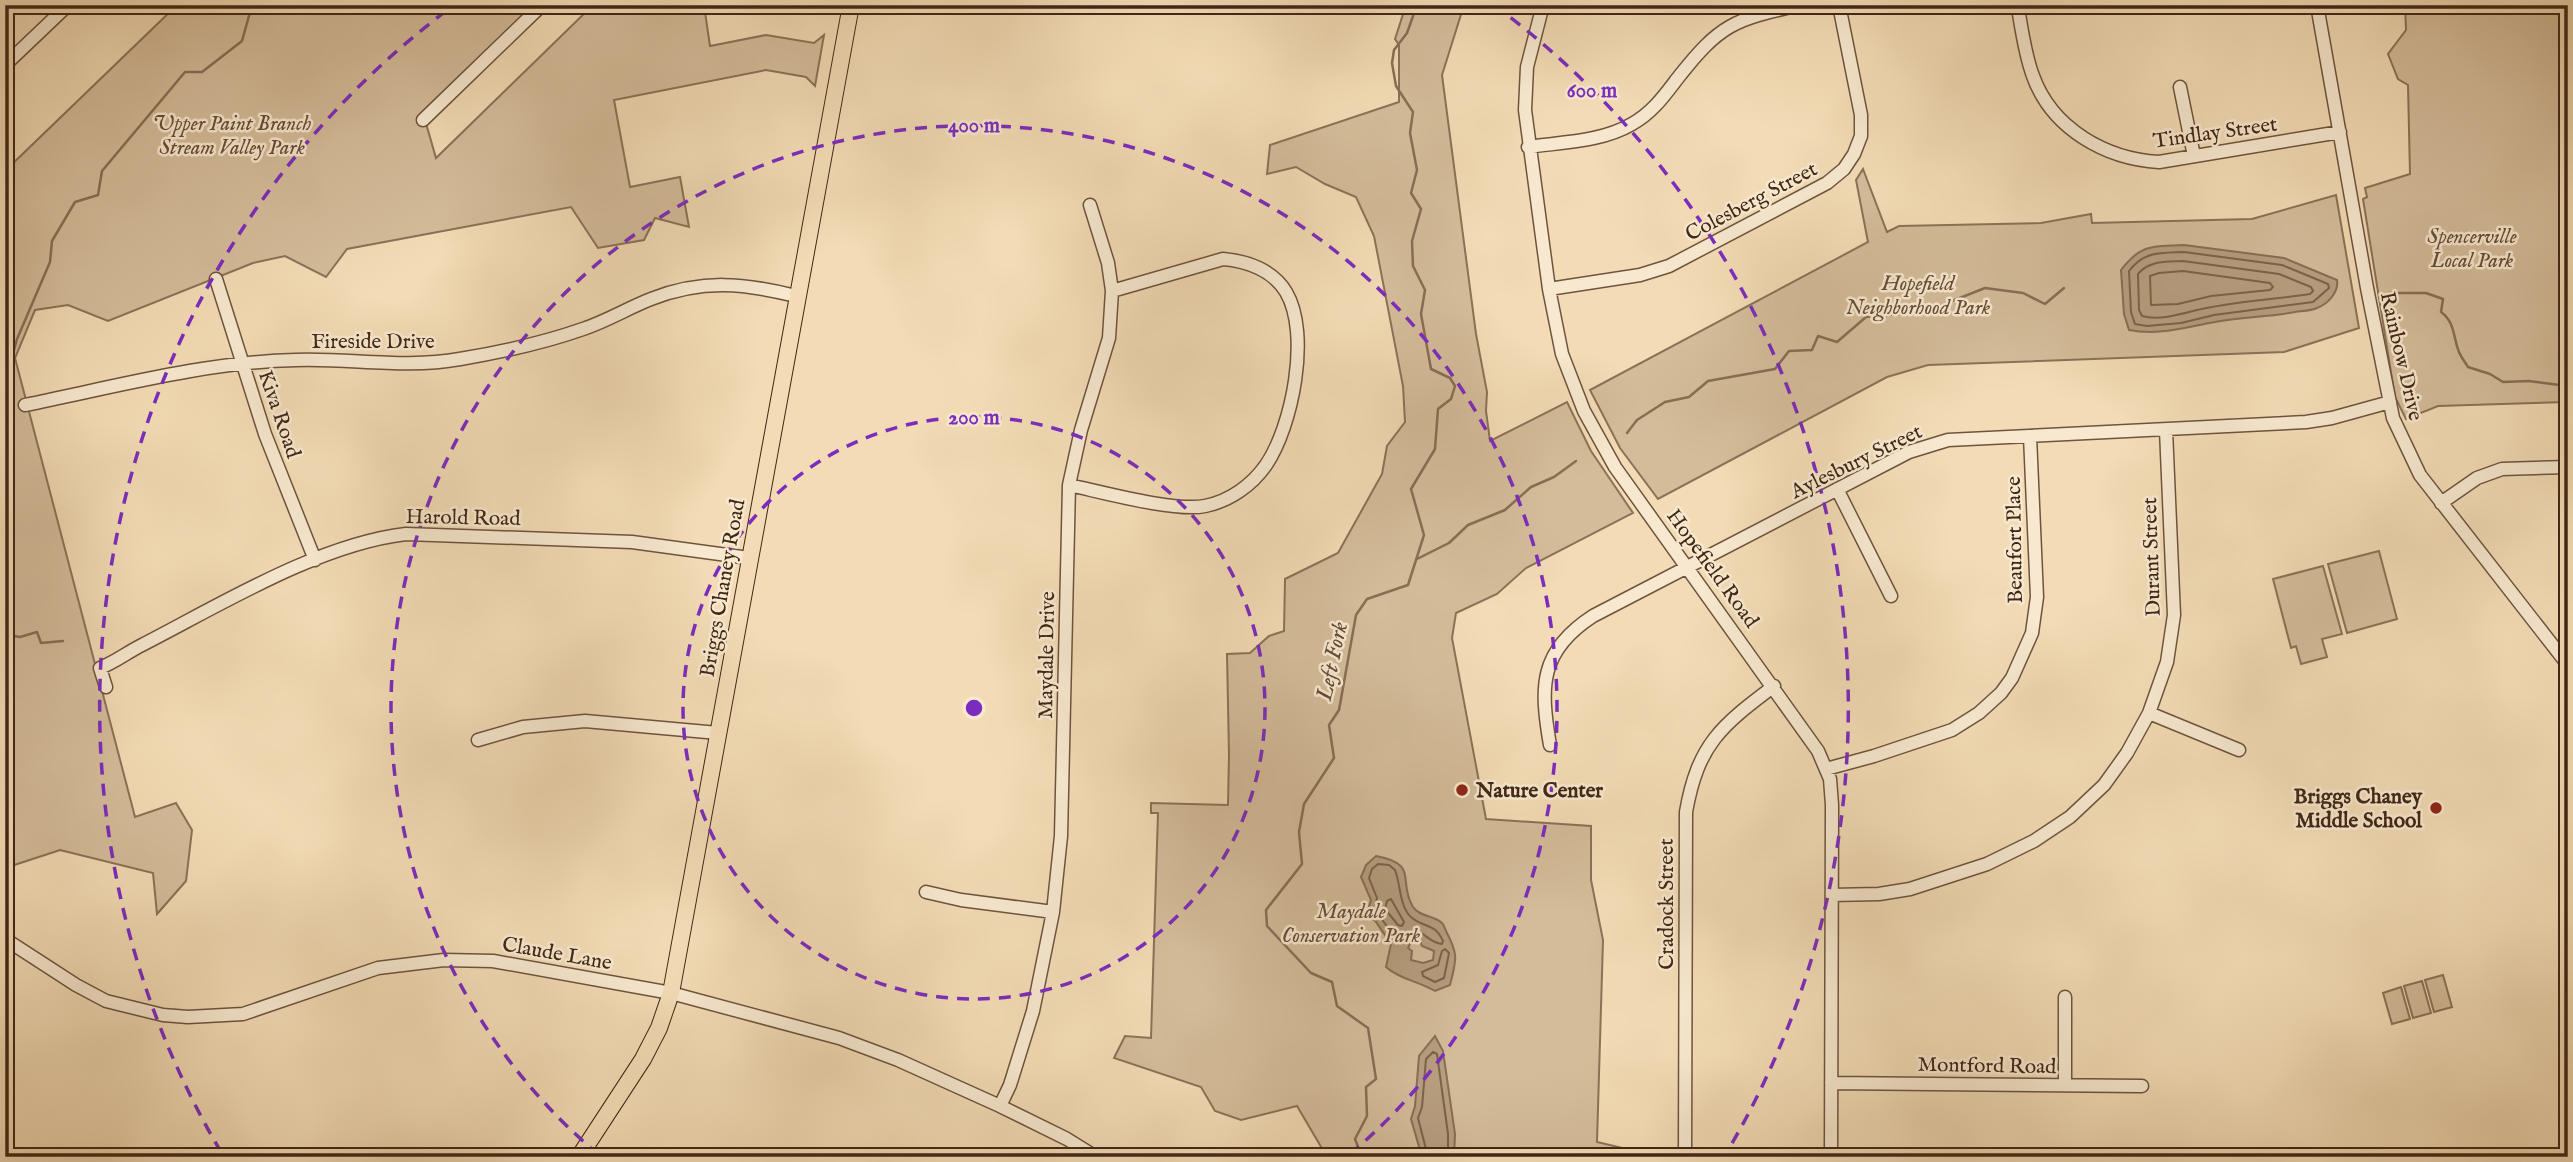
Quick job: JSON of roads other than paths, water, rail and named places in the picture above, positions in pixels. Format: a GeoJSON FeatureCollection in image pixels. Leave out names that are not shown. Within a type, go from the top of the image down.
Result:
{"type":"FeatureCollection","features":[{"type":"Feature","properties":{"kind":"main road","name":"Briggs Chaney Road"},"geometry":{"type":"LineString","coordinates":[[580,1157],[643,1059],[659,1028],[671,992],[851,5]]}},
{"type":"Feature","properties":{"kind":"street"},"geometry":{"type":"LineString","coordinates":[[423,120],[542,5]]}},
{"type":"Feature","properties":{"kind":"street","name":"Hopefield Road"},"geometry":{"type":"LineString","coordinates":[[1543,5],[1527,67],[1525,110],[1554,324],[1562,354],[1584,411],[1615,467],[1774,686],[1818,751],[1830,779],[1831,1157]]}},
{"type":"Feature","properties":{"kind":"street"},"geometry":{"type":"LineString","coordinates":[[1528,147],[1603,136],[1631,125],[1656,106],[1697,54],[1722,30],[1741,20],[1801,5]]}},
{"type":"Feature","properties":{"kind":"street","name":"Colesberg Street"},"geometry":{"type":"LineString","coordinates":[[1549,289],[1640,275],[1669,266],[1827,183],[1844,169],[1861,136],[1861,115],[1839,5]]}},
{"type":"Feature","properties":{"kind":"street","name":"Rainbow Drive"},"geometry":{"type":"LineString","coordinates":[[2317,5],[2393,418],[2420,475],[2568,665]]}},
{"type":"Feature","properties":{"kind":"street"},"geometry":{"type":"LineString","coordinates":[[5,65],[62,8]]}},
{"type":"Feature","properties":{"kind":"street","name":"Tindlay Street"},"geometry":{"type":"LineString","coordinates":[[2018,8],[2033,79],[2050,106],[2073,132],[2104,150],[2138,160],[2159,162],[2340,132]]}},
{"type":"Feature","properties":{"kind":"street"},"geometry":{"type":"LineString","coordinates":[[2180,87],[2194,156]]}},
{"type":"Feature","properties":{"kind":"street","name":"Maydale Drive"},"geometry":{"type":"LineString","coordinates":[[1000,1106],[1010,1085],[1033,1011],[1053,912],[1060,836],[1069,485],[1081,430],[1109,338],[1112,291],[1108,263],[1090,205]]}},
{"type":"Feature","properties":{"kind":"street"},"geometry":{"type":"LineString","coordinates":[[1069,485],[1183,507],[1205,506],[1224,500],[1242,490],[1266,465],[1283,428],[1293,394],[1298,351],[1294,309],[1285,290],[1263,270],[1237,260],[1223,259],[1112,291]]}},
{"type":"Feature","properties":{"kind":"street","name":"Kiva Road"},"geometry":{"type":"LineString","coordinates":[[216,279],[265,434],[315,560]]}},
{"type":"Feature","properties":{"kind":"street","name":"Fireside Drive"},"geometry":{"type":"LineString","coordinates":[[25,405],[242,363],[298,360],[395,364],[457,360],[527,346],[586,328],[652,299],[691,286],[732,283],[796,296]]}},
{"type":"Feature","properties":{"kind":"street","name":"Aylesbury Street"},"geometry":{"type":"LineString","coordinates":[[1550,745],[1544,708],[1544,686],[1550,663],[1565,638],[1575,628],[1593,616],[1909,452],[1948,440],[2306,422],[2332,418],[2390,402]]}},
{"type":"Feature","properties":{"kind":"street","name":"Durant Street"},"geometry":{"type":"LineString","coordinates":[[1832,895],[1879,894],[1910,889],[1987,864],[2035,841],[2070,817],[2104,785],[2127,753],[2150,713],[2166,662],[2174,615],[2166,430]]}},
{"type":"Feature","properties":{"kind":"street","name":"Beaufort Place"},"geometry":{"type":"LineString","coordinates":[[1826,769],[1952,730],[1979,713],[2001,693],[2012,678],[2032,633],[2037,597],[2030,436]]}},
{"type":"Feature","properties":{"kind":"street"},"geometry":{"type":"LineString","coordinates":[[2441,503],[2477,478],[2502,469],[2568,467]]}},
{"type":"Feature","properties":{"kind":"street"},"geometry":{"type":"LineString","coordinates":[[1837,489],[1891,596]]}},
{"type":"Feature","properties":{"kind":"street","name":"Harold Road"},"geometry":{"type":"LineString","coordinates":[[106,687],[100,668],[246,591],[315,560],[380,537],[406,534],[632,542],[749,558]]}},
{"type":"Feature","properties":{"kind":"street","name":"Cradock Street"},"geometry":{"type":"LineString","coordinates":[[1685,1157],[1686,812],[1691,783],[1707,749],[1727,722],[1774,686]]}},
{"type":"Feature","properties":{"kind":"street"},"geometry":{"type":"LineString","coordinates":[[2150,713],[2239,750]]}},
{"type":"Feature","properties":{"kind":"street"},"geometry":{"type":"LineString","coordinates":[[478,740],[523,727],[585,721],[718,733]]}},
{"type":"Feature","properties":{"kind":"street"},"geometry":{"type":"LineString","coordinates":[[926,892],[961,900],[1053,912]]}},
{"type":"Feature","properties":{"kind":"street","name":"Claude Lane"},"geometry":{"type":"LineString","coordinates":[[5,939],[76,985],[106,1000],[163,1015],[188,1017],[243,1014],[378,968],[444,960],[493,961],[671,992],[839,1038],[898,1060],[1000,1106],[1067,1139],[1096,1157]]}},
{"type":"Feature","properties":{"kind":"street"},"geometry":{"type":"LineString","coordinates":[[2065,997],[2065,1085]]}},
{"type":"Feature","properties":{"kind":"street","name":"Montford Road"},"geometry":{"type":"LineString","coordinates":[[1831,1083],[2142,1086]]}},
{"type":"Feature","properties":{"kind":"water"},"geometry":{"type":"Polygon","coordinates":[[[2184,245],[2284,258],[2337,280],[2336,289],[2325,304],[2309,310],[2161,331],[2129,330],[2124,314],[2121,270],[2135,255],[2148,248],[2184,245]]]}},
{"type":"Feature","properties":{"kind":"water"},"geometry":{"type":"Polygon","coordinates":[[[1376,856],[1398,864],[1403,869],[1413,907],[1419,913],[1443,924],[1455,953],[1450,985],[1435,991],[1386,967],[1391,944],[1367,913],[1371,900],[1361,877],[1366,865],[1376,856]],[[1413,938],[1408,948],[1412,951],[1411,960],[1423,963],[1433,960],[1434,951],[1422,946],[1419,939],[1413,938]]]}},
{"type":"Feature","properties":{"kind":"water"},"geometry":{"type":"Polygon","coordinates":[[[1435,1036],[1443,1051],[1455,1134],[1454,1157],[1422,1157],[1411,1119],[1415,1106],[1419,1056],[1435,1036]]]}},
{"type":"Feature","properties":{"kind":"waterway"},"geometry":{"type":"LineString","coordinates":[[5,384],[17,339],[50,262],[52,241],[75,202],[98,195],[102,171],[185,72],[202,72],[242,41],[252,5]]}},
{"type":"Feature","properties":{"kind":"waterway","name":"Left Fork"},"geometry":{"type":"LineString","coordinates":[[1362,1157],[1355,1139],[1367,1116],[1366,1087],[1376,1079],[1368,1028],[1337,1006],[1332,982],[1311,973],[1267,926],[1266,910],[1302,864],[1299,832],[1304,804],[1334,758],[1329,725],[1339,710],[1356,615],[1367,599],[1408,585],[1424,535],[1411,489],[1435,449],[1438,409],[1451,399],[1455,386],[1450,378],[1431,369],[1421,314],[1425,290],[1413,266],[1412,241],[1421,209],[1411,193],[1417,170],[1410,133],[1413,112],[1396,86],[1392,63],[1394,50],[1407,33],[1417,5]]}},
{"type":"Feature","properties":{"kind":"waterway"},"geometry":{"type":"LineString","coordinates":[[1627,433],[1637,420],[1665,402],[1689,397],[1708,381],[1775,369],[1789,351],[1812,350],[1818,336],[1837,342],[1866,317],[1911,313],[1942,305],[1985,288],[2023,293],[2045,304],[2064,288]]}},
{"type":"Feature","properties":{"kind":"waterway"},"geometry":{"type":"LineString","coordinates":[[2389,293],[2426,293],[2443,299],[2441,312],[2451,325],[2459,352],[2468,367],[2490,374],[2503,382],[2529,381],[2568,386]]}},
{"type":"Feature","properties":{"kind":"waterway"},"geometry":{"type":"LineString","coordinates":[[1417,559],[1449,543],[1468,525],[1505,510],[1531,487],[1554,477],[1576,461]]}},
{"type":"Feature","properties":{"kind":"waterway"},"geometry":{"type":"LineString","coordinates":[[5,640],[8,635],[20,637],[37,632],[41,643],[63,641]]}},
{"type":"Feature","properties":{"kind":"place","name":"Nature Center"},"geometry":{"type":"Point","coordinates":[1462,790]}},
{"type":"Feature","properties":{"kind":"place","name":"Briggs Chaney Middle School"},"geometry":{"type":"Point","coordinates":[2436,808]}},
{"type":"Feature","properties":{"kind":"park label","name":"Upper Paint Branch Stream Valley Park"},"geometry":{"type":"Point","coordinates":[232,135]}},
{"type":"Feature","properties":{"kind":"park label","name":"Spencerville Local Park"},"geometry":{"type":"Point","coordinates":[2472,248]}},
{"type":"Feature","properties":{"kind":"park label","name":"Hopefield Neighborhood Park"},"geometry":{"type":"Point","coordinates":[1918,295]}},
{"type":"Feature","properties":{"kind":"park label","name":"Maydale Conservation Park"},"geometry":{"type":"Point","coordinates":[1351,923]}}]}
